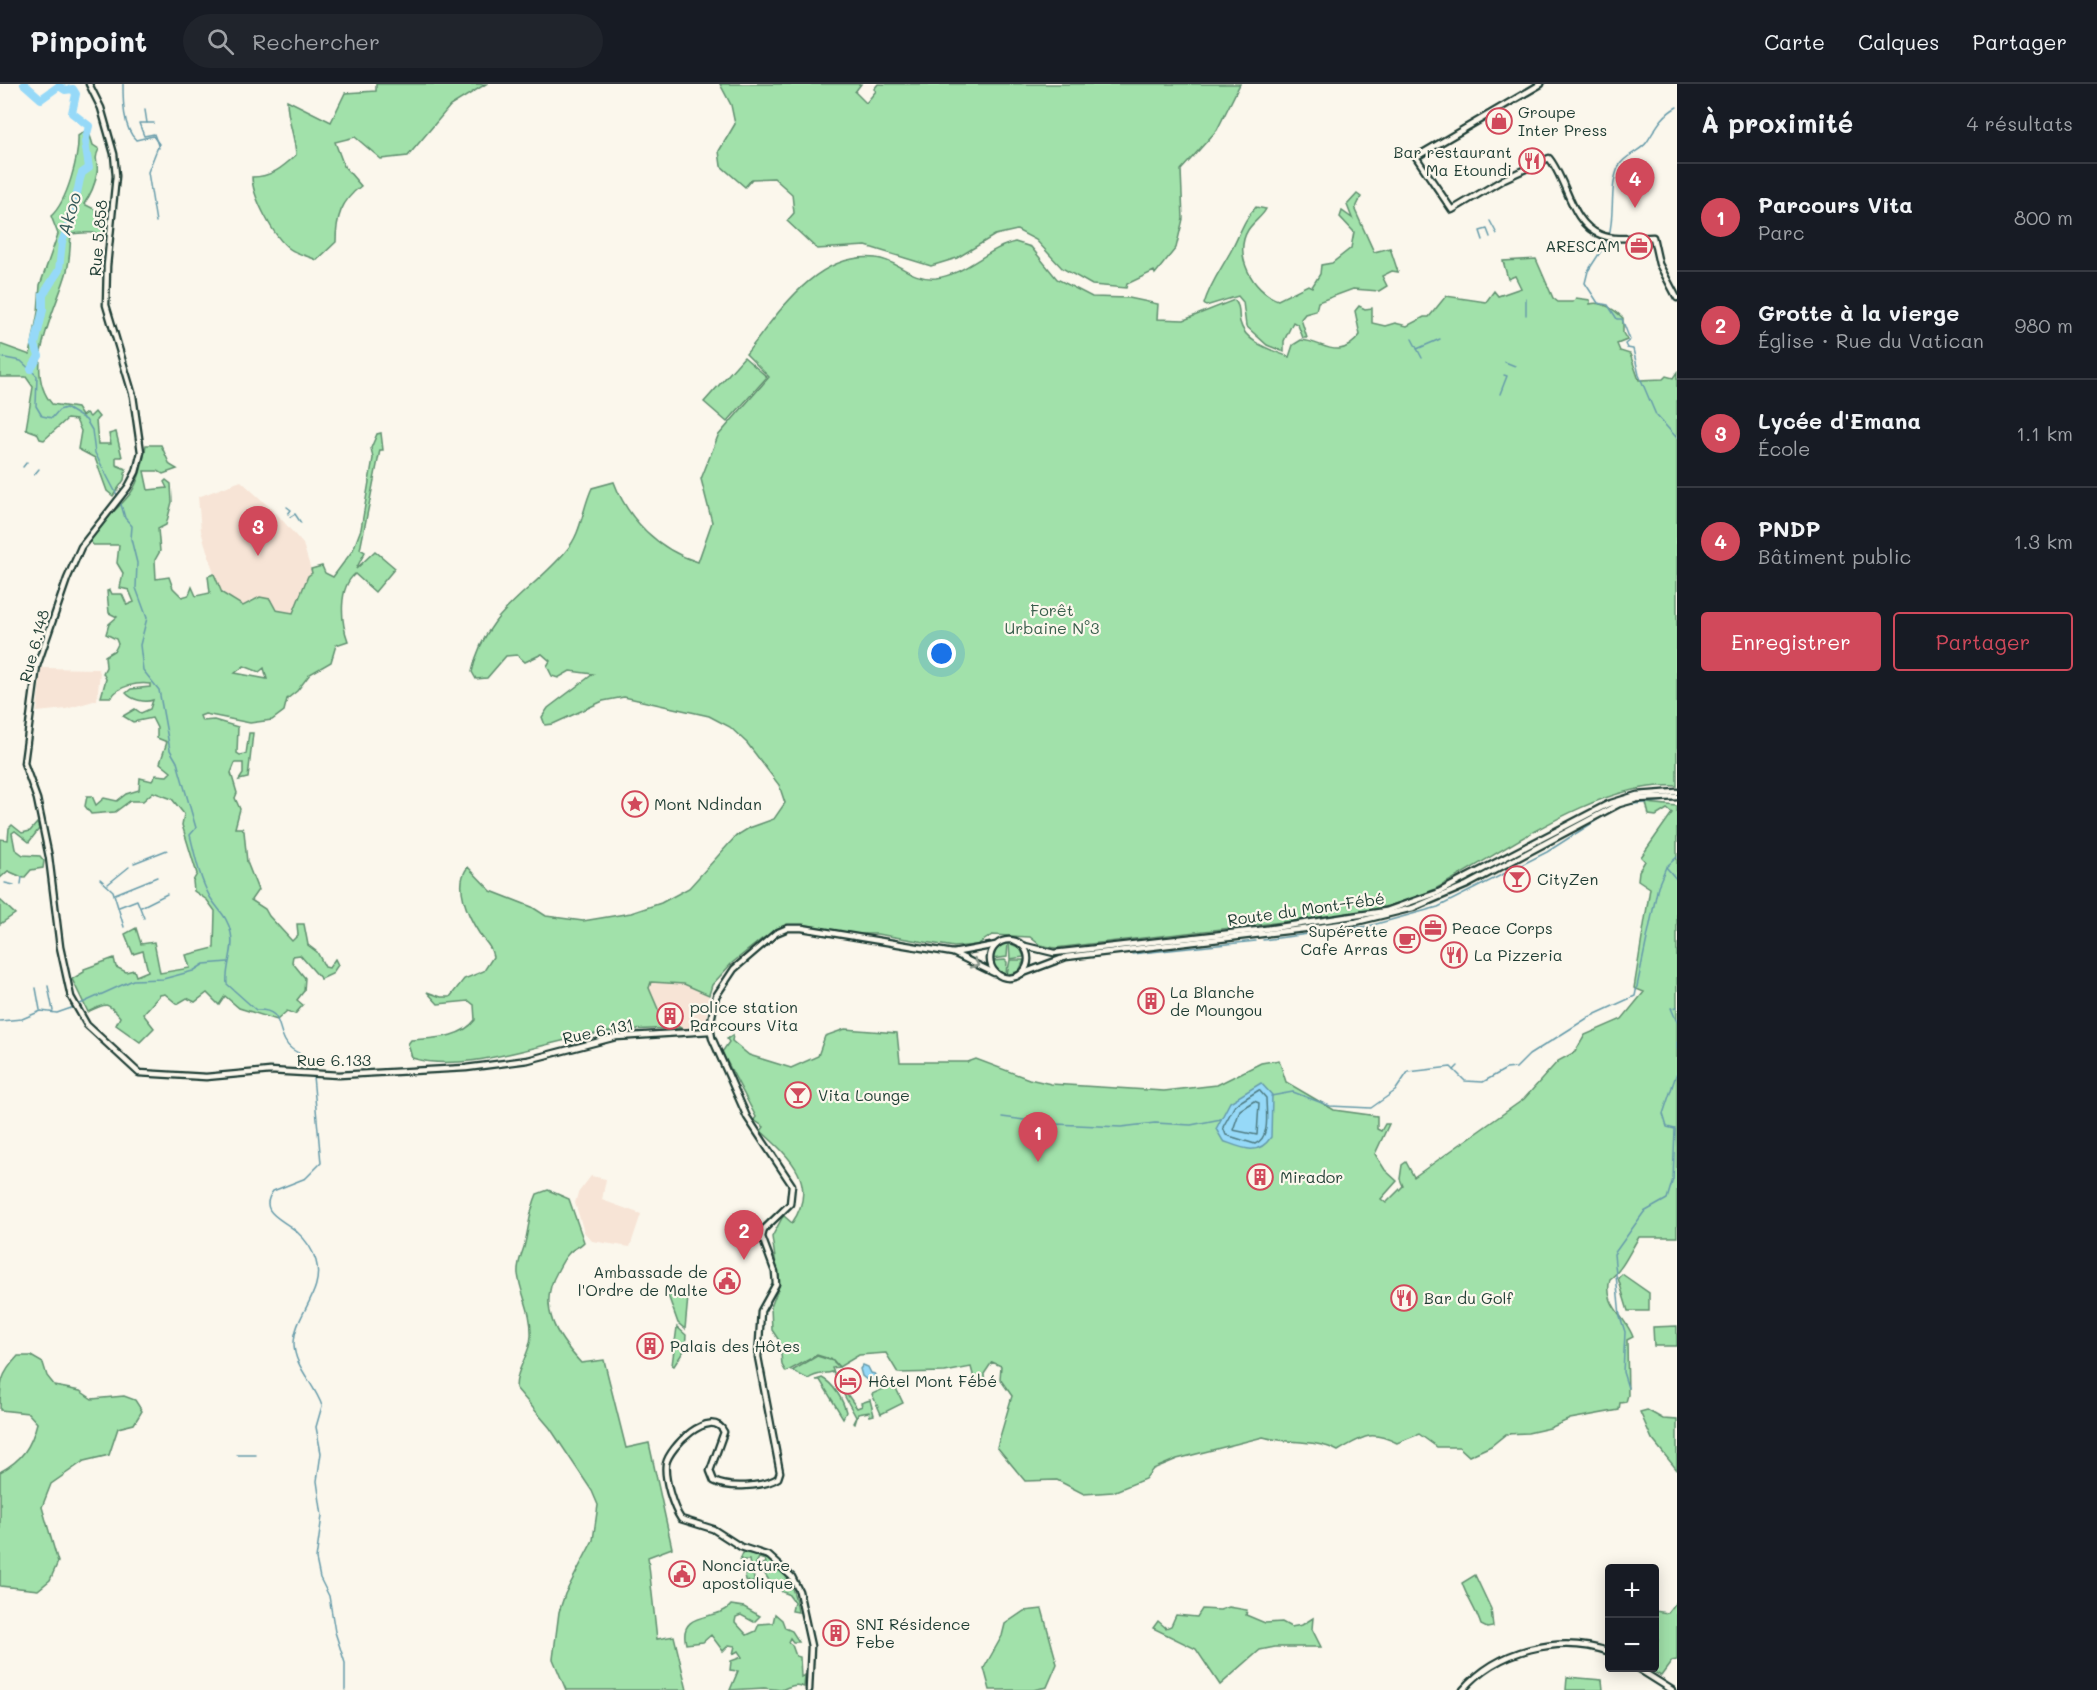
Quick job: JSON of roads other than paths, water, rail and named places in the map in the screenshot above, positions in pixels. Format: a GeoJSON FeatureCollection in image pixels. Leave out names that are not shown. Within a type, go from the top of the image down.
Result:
{"type":"FeatureCollection","features":[{"type":"Feature","properties":{"kind":"street","name":"Rue 5.858"},"geometry":{"type":"LineString","coordinates":[[88,84],[100,108],[114,154],[116,176],[107,266],[106,305],[133,396]]}},
{"type":"Feature","properties":{"kind":"street"},"geometry":{"type":"LineString","coordinates":[[1542,84],[1416,157],[1452,210],[1504,179],[1549,158],[1583,220],[1604,236],[1653,237],[1659,264],[1677,298]]}},
{"type":"Feature","properties":{"kind":"street","name":"Rue 6.148"},"geometry":{"type":"LineString","coordinates":[[133,396],[141,452],[136,472],[123,494],[81,547],[51,623],[37,666],[24,764],[37,799],[49,857],[60,947],[73,1003],[87,1025],[139,1073]]}},
{"type":"Feature","properties":{"kind":"street","name":"Route du Mont-Fébé"},"geometry":{"type":"LineString","coordinates":[[1022,945],[1054,953],[1259,930],[1386,911],[1437,893],[1608,804],[1637,795],[1677,792]]}},
{"type":"Feature","properties":{"kind":"street","name":"Route du Mont-Fébé"},"geometry":{"type":"LineString","coordinates":[[1021,974],[1055,960],[1259,935],[1387,915],[1441,898],[1619,804],[1637,798],[1677,797]]}},
{"type":"Feature","properties":{"kind":"street"},"geometry":{"type":"LineString","coordinates":[[808,1690],[811,1646],[799,1592],[792,1577],[769,1556],[741,1547],[721,1532],[681,1519],[673,1500],[666,1466],[670,1454],[680,1444],[700,1426],[711,1422],[718,1424],[724,1432],[710,1471],[714,1481],[723,1484],[766,1483],[776,1480],[780,1472],[758,1357],[761,1311],[776,1284],[775,1272],[762,1237],[764,1229],[790,1204],[792,1185],[753,1128],[710,1031],[716,996],[734,969],[759,945],[788,928],[953,953],[997,975],[1011,978],[1021,974],[1028,958],[1022,945],[1009,940],[996,945],[953,953]]}},
{"type":"Feature","properties":{"kind":"street"},"geometry":{"type":"LineString","coordinates":[[996,945],[990,960],[997,975]]}},
{"type":"Feature","properties":{"kind":"street","name":"Rue 6.131"},"geometry":{"type":"LineString","coordinates":[[528,1060],[616,1038],[710,1031]]}},
{"type":"Feature","properties":{"kind":"street","name":"Rue 6.133"},"geometry":{"type":"LineString","coordinates":[[139,1073],[206,1077],[270,1071],[339,1074],[466,1068],[528,1060]]}},
{"type":"Feature","properties":{"kind":"street"},"geometry":{"type":"LineString","coordinates":[[1464,1690],[1492,1663],[1515,1653],[1563,1646],[1605,1651]]}},
{"type":"Feature","properties":{"kind":"street"},"geometry":{"type":"LineString","coordinates":[[1643,1672],[1672,1690]]}},
{"type":"Feature","properties":{"kind":"water"},"geometry":{"type":"Polygon","coordinates":[[[1261,1083],[1272,1095],[1271,1137],[1261,1147],[1255,1149],[1243,1148],[1223,1141],[1216,1129],[1230,1102],[1261,1083]]]}},
{"type":"Feature","properties":{"kind":"water"},"geometry":{"type":"Polygon","coordinates":[[[863,1365],[875,1374],[874,1381],[868,1381],[862,1376],[860,1369],[863,1365]]]}},
{"type":"Feature","properties":{"kind":"waterway","name":"Akoo"},"geometry":{"type":"LineString","coordinates":[[24,84],[41,99],[59,86],[65,90],[73,89],[76,94],[72,113],[89,126],[85,142],[89,168],[82,173],[80,179],[73,213],[62,242],[59,270],[43,295],[43,310],[35,345],[39,356],[31,369]]}},
{"type":"Feature","properties":{"kind":"waterway","name":"Akoo"},"geometry":{"type":"LineString","coordinates":[[123,84],[128,129],[136,140],[153,136],[159,144],[148,172],[156,222]]}},
{"type":"Feature","properties":{"kind":"waterway"},"geometry":{"type":"LineString","coordinates":[[1609,235],[1614,182],[1621,162],[1644,145],[1663,118],[1677,107]]}},
{"type":"Feature","properties":{"kind":"waterway"},"geometry":{"type":"LineString","coordinates":[[145,110],[147,123]]}},
{"type":"Feature","properties":{"kind":"waterway","name":"Akoo"},"geometry":{"type":"LineString","coordinates":[[154,123],[139,123],[144,136],[154,134],[159,148]]}},
{"type":"Feature","properties":{"kind":"waterway"},"geometry":{"type":"LineString","coordinates":[[1490,221],[1497,234]]}},
{"type":"Feature","properties":{"kind":"waterway"},"geometry":{"type":"LineString","coordinates":[[1483,240],[1480,231],[1487,229],[1490,237]]}},
{"type":"Feature","properties":{"kind":"waterway"},"geometry":{"type":"LineString","coordinates":[[1608,240],[1588,271],[1585,283],[1598,303],[1608,305],[1617,319],[1622,319],[1630,340],[1625,344],[1627,348],[1633,349],[1639,375],[1656,415],[1677,438]]}},
{"type":"Feature","properties":{"kind":"waterway"},"geometry":{"type":"LineString","coordinates":[[1526,298],[1526,315]]}},
{"type":"Feature","properties":{"kind":"waterway"},"geometry":{"type":"LineString","coordinates":[[1412,339],[1422,358]]}},
{"type":"Feature","properties":{"kind":"waterway"},"geometry":{"type":"LineString","coordinates":[[1417,349],[1440,339]]}},
{"type":"Feature","properties":{"kind":"waterway"},"geometry":{"type":"LineString","coordinates":[[0,357],[21,361],[37,376],[36,406],[42,416],[52,418],[59,410],[66,408],[86,420],[92,430],[95,453],[118,497]]}},
{"type":"Feature","properties":{"kind":"waterway"},"geometry":{"type":"LineString","coordinates":[[1505,362],[1515,366]]}},
{"type":"Feature","properties":{"kind":"waterway"},"geometry":{"type":"LineString","coordinates":[[1500,394],[1507,376],[1504,375]]}},
{"type":"Feature","properties":{"kind":"waterway"},"geometry":{"type":"LineString","coordinates":[[23,467],[27,462]]}},
{"type":"Feature","properties":{"kind":"waterway"},"geometry":{"type":"LineString","coordinates":[[34,475],[39,469]]}},
{"type":"Feature","properties":{"kind":"waterway"},"geometry":{"type":"LineString","coordinates":[[120,501],[125,518],[132,526],[131,539],[137,563],[136,588],[147,618],[140,645],[143,670],[159,690],[170,750],[177,762],[196,828],[190,835],[200,874],[210,897],[230,927],[232,946],[227,984],[256,1010],[264,1010],[274,1015],[287,1044],[308,1058],[311,1072]]}},
{"type":"Feature","properties":{"kind":"waterway"},"geometry":{"type":"LineString","coordinates":[[287,507],[291,510],[288,514]]}},
{"type":"Feature","properties":{"kind":"waterway"},"geometry":{"type":"LineString","coordinates":[[290,517],[295,514],[301,523]]}},
{"type":"Feature","properties":{"kind":"waterway"},"geometry":{"type":"LineString","coordinates":[[1623,805],[1677,800]]}},
{"type":"Feature","properties":{"kind":"waterway"},"geometry":{"type":"LineString","coordinates":[[1263,940],[1369,926],[1438,907],[1547,852],[1611,811]]}},
{"type":"Feature","properties":{"kind":"waterway"},"geometry":{"type":"LineString","coordinates":[[134,863],[167,850]]}},
{"type":"Feature","properties":{"kind":"waterway"},"geometry":{"type":"LineString","coordinates":[[1271,1096],[1293,1092],[1330,1106],[1371,1108],[1395,1091],[1408,1072],[1451,1067],[1465,1081],[1483,1082],[1506,1069],[1516,1068],[1529,1055],[1589,1017],[1635,996],[1658,886],[1666,867],[1677,857]]}},
{"type":"Feature","properties":{"kind":"waterway"},"geometry":{"type":"LineString","coordinates":[[108,884],[129,867]]}},
{"type":"Feature","properties":{"kind":"waterway"},"geometry":{"type":"LineString","coordinates":[[1666,867],[1677,880]]}},
{"type":"Feature","properties":{"kind":"waterway"},"geometry":{"type":"LineString","coordinates":[[21,884],[22,877]]}},
{"type":"Feature","properties":{"kind":"waterway"},"geometry":{"type":"LineString","coordinates":[[115,894],[157,877]]}},
{"type":"Feature","properties":{"kind":"waterway"},"geometry":{"type":"LineString","coordinates":[[100,879],[113,891],[124,927]]}},
{"type":"Feature","properties":{"kind":"waterway"},"geometry":{"type":"LineString","coordinates":[[5,883],[14,885]]}},
{"type":"Feature","properties":{"kind":"waterway"},"geometry":{"type":"LineString","coordinates":[[141,907],[167,894]]}},
{"type":"Feature","properties":{"kind":"waterway"},"geometry":{"type":"LineString","coordinates":[[119,907],[137,900],[144,918]]}},
{"type":"Feature","properties":{"kind":"waterway"},"geometry":{"type":"LineString","coordinates":[[1132,954],[1256,941]]}},
{"type":"Feature","properties":{"kind":"waterway"},"geometry":{"type":"LineString","coordinates":[[78,1005],[133,980],[163,979],[193,971],[204,964],[228,962]]}},
{"type":"Feature","properties":{"kind":"waterway"},"geometry":{"type":"LineString","coordinates":[[48,986],[53,1011]]}},
{"type":"Feature","properties":{"kind":"waterway"},"geometry":{"type":"LineString","coordinates":[[36,988],[40,1010]]}},
{"type":"Feature","properties":{"kind":"waterway"},"geometry":{"type":"LineString","coordinates":[[0,1021],[22,1019],[41,1011],[57,1013],[74,1007]]}},
{"type":"Feature","properties":{"kind":"waterway"},"geometry":{"type":"LineString","coordinates":[[1677,1007],[1671,1008],[1677,1022]]}},
{"type":"Feature","properties":{"kind":"waterway"},"geometry":{"type":"LineString","coordinates":[[1677,1042],[1677,1049]]}},
{"type":"Feature","properties":{"kind":"waterway"},"geometry":{"type":"LineString","coordinates":[[1454,1070],[1458,1066]]}},
{"type":"Feature","properties":{"kind":"waterway"},"geometry":{"type":"LineString","coordinates":[[1628,1388],[1623,1372],[1625,1332],[1620,1316],[1614,1254],[1644,1212],[1667,1199],[1673,1179],[1675,1129],[1667,1127],[1663,1114],[1677,1072]]}},
{"type":"Feature","properties":{"kind":"waterway"},"geometry":{"type":"LineString","coordinates":[[313,1076],[321,1163],[306,1178],[273,1191],[268,1205],[274,1215],[296,1231],[311,1249],[318,1273],[313,1293],[295,1333],[294,1344],[297,1360],[322,1406],[316,1427],[321,1453],[317,1481],[322,1516],[316,1559],[320,1578],[329,1596],[335,1632],[345,1663],[345,1690]]}},
{"type":"Feature","properties":{"kind":"waterway"},"geometry":{"type":"LineString","coordinates":[[1002,1117],[1055,1124],[1121,1127],[1155,1123],[1191,1125],[1221,1119]]}},
{"type":"Feature","properties":{"kind":"waterway"},"geometry":{"type":"LineString","coordinates":[[237,1455],[256,1455]]}},
{"type":"Feature","properties":{"kind":"place","name":"Groupe Inter Press"},"geometry":{"type":"Point","coordinates":[1499,121]}},
{"type":"Feature","properties":{"kind":"place","name":"Bar restaurant Ma Etoundi"},"geometry":{"type":"Point","coordinates":[1532,161]}},
{"type":"Feature","properties":{"kind":"place","name":"PNDP"},"geometry":{"type":"Point","coordinates":[1635,208]}},
{"type":"Feature","properties":{"kind":"place","name":"ARESCAM"},"geometry":{"type":"Point","coordinates":[1639,246]}},
{"type":"Feature","properties":{"kind":"place","name":"Lycée d'Emana"},"geometry":{"type":"Point","coordinates":[258,556]}},
{"type":"Feature","properties":{"kind":"place","name":"Mont Ndindan"},"geometry":{"type":"Point","coordinates":[635,804]}},
{"type":"Feature","properties":{"kind":"place","name":"CityZen"},"geometry":{"type":"Point","coordinates":[1517,879]}},
{"type":"Feature","properties":{"kind":"place","name":"Peace Corps"},"geometry":{"type":"Point","coordinates":[1433,928]}},
{"type":"Feature","properties":{"kind":"place","name":"Supérette Cafe Arras"},"geometry":{"type":"Point","coordinates":[1407,940]}},
{"type":"Feature","properties":{"kind":"place","name":"La Pizzeria"},"geometry":{"type":"Point","coordinates":[1454,955]}},
{"type":"Feature","properties":{"kind":"place","name":"La Blanche de Moungou"},"geometry":{"type":"Point","coordinates":[1151,1001]}},
{"type":"Feature","properties":{"kind":"place","name":"police station Parcours Vita"},"geometry":{"type":"Point","coordinates":[670,1016]}},
{"type":"Feature","properties":{"kind":"place","name":"Vita Lounge"},"geometry":{"type":"Point","coordinates":[798,1095]}},
{"type":"Feature","properties":{"kind":"place","name":"Parcours Vita"},"geometry":{"type":"Point","coordinates":[1038,1162]}},
{"type":"Feature","properties":{"kind":"place","name":"Mirador"},"geometry":{"type":"Point","coordinates":[1260,1177]}},
{"type":"Feature","properties":{"kind":"place","name":"Grotte à la vierge"},"geometry":{"type":"Point","coordinates":[744,1260]}},
{"type":"Feature","properties":{"kind":"place","name":"Ambassade de l'Ordre de Malte"},"geometry":{"type":"Point","coordinates":[727,1281]}},
{"type":"Feature","properties":{"kind":"place","name":"Bar du Golf"},"geometry":{"type":"Point","coordinates":[1404,1298]}},
{"type":"Feature","properties":{"kind":"place","name":"Palais des Hôtes"},"geometry":{"type":"Point","coordinates":[650,1346]}},
{"type":"Feature","properties":{"kind":"place","name":"Hôtel Mont Fébé"},"geometry":{"type":"Point","coordinates":[848,1381]}},
{"type":"Feature","properties":{"kind":"place","name":"Nonciature apostolique"},"geometry":{"type":"Point","coordinates":[682,1574]}},
{"type":"Feature","properties":{"kind":"place","name":"SNI Résidence Febe"},"geometry":{"type":"Point","coordinates":[836,1633]}},
{"type":"Feature","properties":{"kind":"park label","name":"Forêt Urbaine N°3"},"geometry":{"type":"Point","coordinates":[1052,619]}}]}
